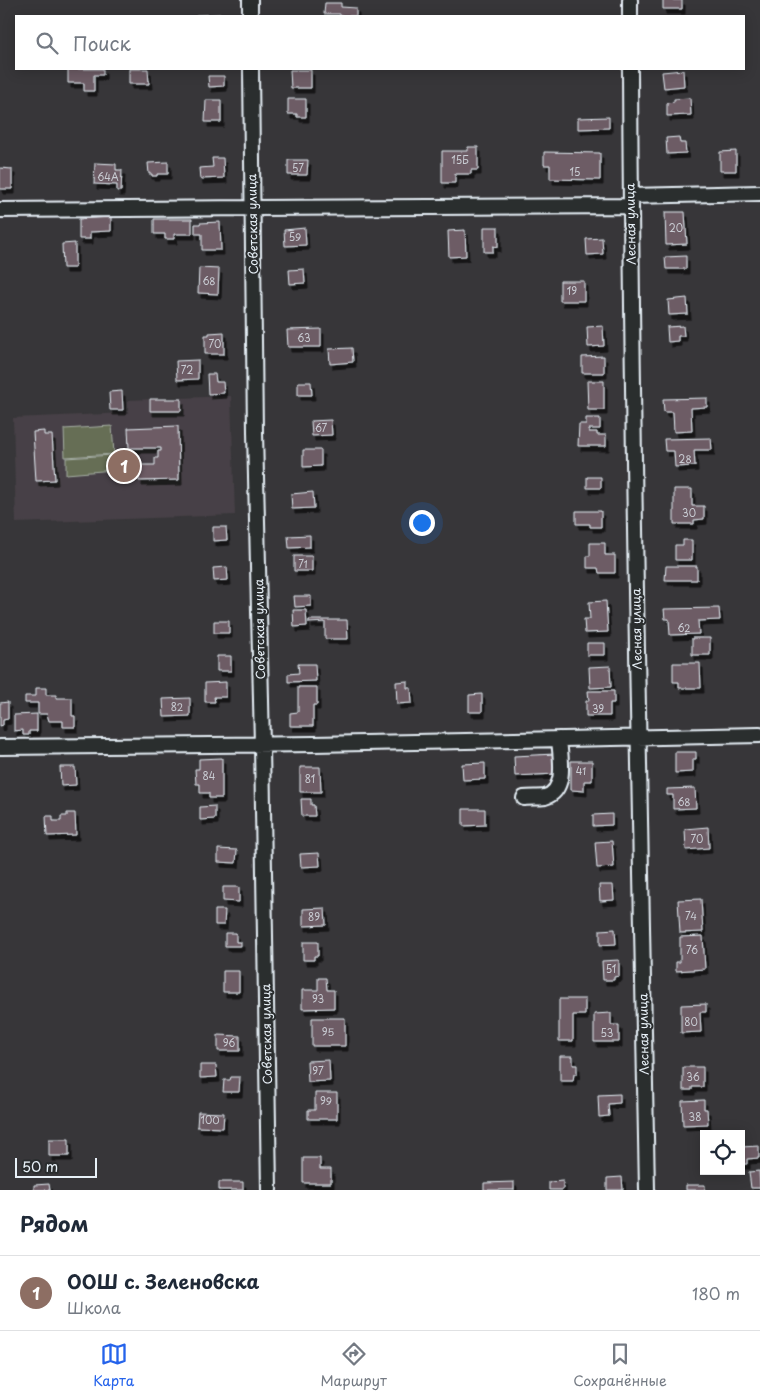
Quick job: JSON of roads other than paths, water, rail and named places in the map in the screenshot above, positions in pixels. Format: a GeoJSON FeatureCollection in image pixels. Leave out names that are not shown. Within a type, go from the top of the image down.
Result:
{"type":"FeatureCollection","features":[{"type":"Feature","properties":{"kind":"street"},"geometry":{"type":"LineString","coordinates":[[250,0],[250,15]]}},
{"type":"Feature","properties":{"kind":"street"},"geometry":{"type":"LineString","coordinates":[[630,0],[630,15]]}},
{"type":"Feature","properties":{"kind":"street","name":"Советская улица"},"geometry":{"type":"LineString","coordinates":[[251,70],[255,432],[269,1190]]}},
{"type":"Feature","properties":{"kind":"street","name":"Лесная улица"},"geometry":{"type":"LineString","coordinates":[[630,70],[647,1190]]}},
{"type":"Feature","properties":{"kind":"street"},"geometry":{"type":"LineString","coordinates":[[0,210],[254,208],[631,201],[760,193]]}},
{"type":"Feature","properties":{"kind":"street"},"geometry":{"type":"LineString","coordinates":[[0,747],[760,734]]}},
{"type":"Feature","properties":{"kind":"street"},"geometry":{"type":"LineString","coordinates":[[524,798],[545,796],[552,793],[559,786],[561,778],[559,738]]}},
{"type":"Feature","properties":{"kind":"place","name":"ООШ с. Зеленовска"},"geometry":{"type":"Point","coordinates":[124,466]}}]}
